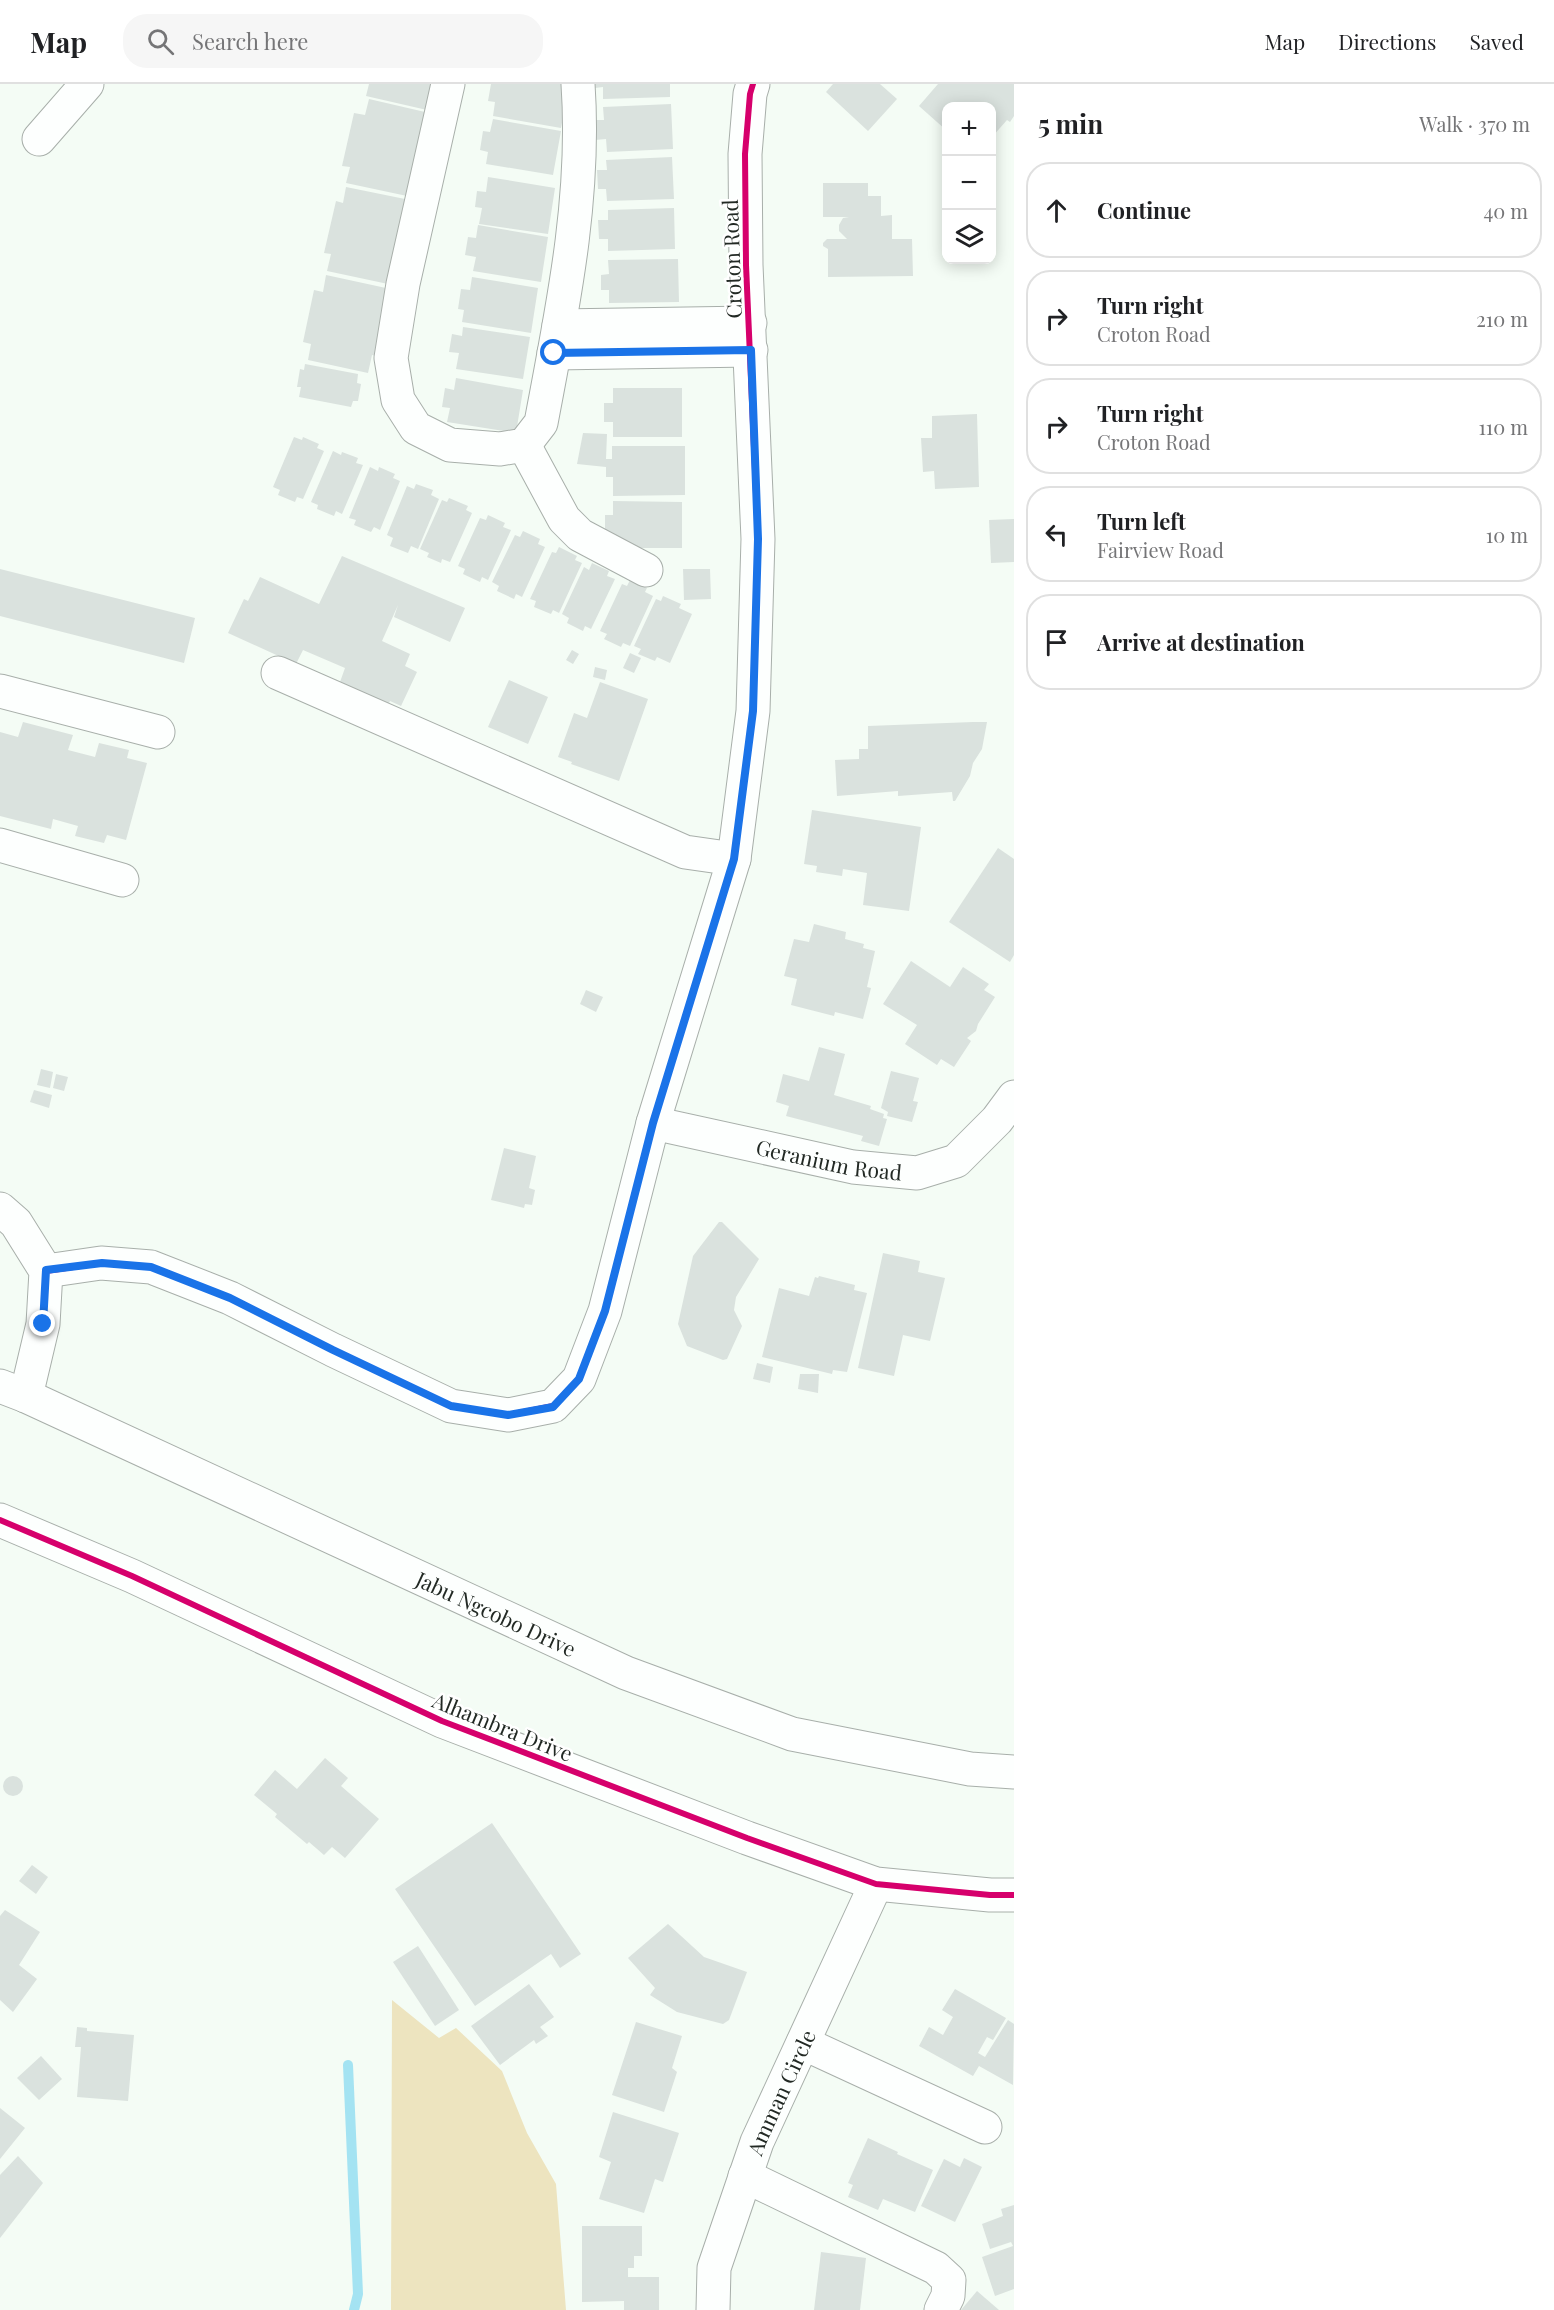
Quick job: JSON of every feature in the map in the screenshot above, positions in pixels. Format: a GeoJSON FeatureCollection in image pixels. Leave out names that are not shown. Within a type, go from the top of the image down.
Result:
{"type":"FeatureCollection","features":[{"type":"Feature","properties":{"kind":"street"},"geometry":{"type":"LineString","coordinates":[[39,139],[87,84]]}},
{"type":"Feature","properties":{"kind":"street"},"geometry":{"type":"LineString","coordinates":[[448,84],[403,284],[391,358],[398,400],[416,428],[450,445],[500,449],[524,444],[541,423],[576,223],[581,129],[578,84]]}},
{"type":"Feature","properties":{"kind":"street","name":"Croton Road"},"geometry":{"type":"LineString","coordinates":[[46,1270],[102,1263],[151,1267],[230,1298],[451,1406],[508,1415],[553,1407],[579,1379],[605,1311],[653,1123],[734,859],[753,699],[758,539],[746,265],[745,154],[750,94],[753,84]]}},
{"type":"Feature","properties":{"kind":"street"},"geometry":{"type":"LineString","coordinates":[[557,339],[750,337]]}},
{"type":"Feature","properties":{"kind":"street"},"geometry":{"type":"LineString","coordinates":[[524,444],[564,519],[580,535],[646,570]]}},
{"type":"Feature","properties":{"kind":"street"},"geometry":{"type":"LineString","coordinates":[[278,673],[685,852],[734,859]]}},
{"type":"Feature","properties":{"kind":"street"},"geometry":{"type":"LineString","coordinates":[[0,691],[158,732]]}},
{"type":"Feature","properties":{"kind":"street"},"geometry":{"type":"LineString","coordinates":[[0,845],[122,880]]}},
{"type":"Feature","properties":{"kind":"street","name":"Geranium Road"},"geometry":{"type":"LineString","coordinates":[[653,1123],[853,1167],[916,1173],[956,1161],[997,1120],[1014,1097]]}},
{"type":"Feature","properties":{"kind":"street"},"geometry":{"type":"LineString","coordinates":[[0,1209],[16,1223],[46,1270],[43,1324],[13,1391]]}},
{"type":"Feature","properties":{"kind":"street","name":"Jabu Ngcobo Drive"},"geometry":{"type":"LineString","coordinates":[[13,1391],[626,1673],[792,1734],[970,1768],[1014,1772]]}},
{"type":"Feature","properties":{"kind":"street","name":"Alhambra Drive"},"geometry":{"type":"LineString","coordinates":[[0,1520],[132,1576],[442,1721],[747,1838],[876,1884],[990,1895],[1014,1894]]}},
{"type":"Feature","properties":{"kind":"street","name":"Amman Circle"},"geometry":{"type":"LineString","coordinates":[[713,2310],[714,2268],[757,2142],[876,1884]]}},
{"type":"Feature","properties":{"kind":"street"},"geometry":{"type":"LineString","coordinates":[[803,2043],[985,2127]]}},
{"type":"Feature","properties":{"kind":"street"},"geometry":{"type":"LineString","coordinates":[[745,2176],[936,2268],[949,2280],[948,2296],[941,2310]]}},
{"type":"Feature","properties":{"kind":"shaded area"},"geometry":{"type":"Polygon","coordinates":[[[392,2000],[439,2038],[456,2028],[502,2071],[527,2133],[556,2184],[566,2310],[391,2310],[392,2000]]]}},
{"type":"Feature","properties":{"kind":"building"},"geometry":{"type":"Polygon","coordinates":[[[369,84],[440,84],[427,110],[366,96],[369,84]]]}},
{"type":"Feature","properties":{"kind":"building"},"geometry":{"type":"Polygon","coordinates":[[[491,84],[569,84],[561,128],[493,116],[495,102],[488,101],[491,84]]]}},
{"type":"Feature","properties":{"kind":"building"},"geometry":{"type":"Polygon","coordinates":[[[595,84],[670,84],[670,97],[603,99],[603,87],[595,88],[595,84]]]}},
{"type":"Feature","properties":{"kind":"building"},"geometry":{"type":"Polygon","coordinates":[[[833,84],[880,84],[897,99],[868,131],[826,92],[833,84]]]}},
{"type":"Feature","properties":{"kind":"building"},"geometry":{"type":"Polygon","coordinates":[[[938,84],[1014,84],[1014,116],[996,132],[996,102],[942,102],[942,126],[919,106],[938,84]]]}},
{"type":"Feature","properties":{"kind":"building"},"geometry":{"type":"Polygon","coordinates":[[[369,99],[425,112],[421,127],[430,129],[407,196],[346,183],[350,167],[342,166],[354,113],[365,115],[369,99]]]}},
{"type":"Feature","properties":{"kind":"building"},"geometry":{"type":"Polygon","coordinates":[[[671,104],[673,149],[607,152],[606,139],[595,140],[594,120],[604,120],[603,107],[671,104]]]}},
{"type":"Feature","properties":{"kind":"building"},"geometry":{"type":"Polygon","coordinates":[[[493,119],[561,131],[553,175],[486,164],[488,152],[480,150],[483,131],[490,132],[493,119]]]}},
{"type":"Feature","properties":{"kind":"building"},"geometry":{"type":"Polygon","coordinates":[[[672,157],[674,199],[607,201],[606,189],[598,189],[597,170],[607,170],[606,160],[672,157]]]}},
{"type":"Feature","properties":{"kind":"building"},"geometry":{"type":"Polygon","coordinates":[[[488,177],[555,188],[548,234],[479,224],[482,208],[475,207],[477,191],[486,192],[488,177]]]}},
{"type":"Feature","properties":{"kind":"building"},"geometry":{"type":"Polygon","coordinates":[[[823,183],[868,183],[868,196],[881,196],[881,216],[892,215],[892,239],[912,239],[913,276],[828,277],[828,249],[823,246],[823,243],[827,239],[847,239],[839,231],[839,225],[843,218],[849,217],[823,217],[823,183]]]}},
{"type":"Feature","properties":{"kind":"building"},"geometry":{"type":"Polygon","coordinates":[[[346,187],[405,199],[401,215],[410,217],[388,284],[327,271],[331,254],[324,253],[336,201],[343,203],[346,187]]]}},
{"type":"Feature","properties":{"kind":"building"},"geometry":{"type":"Polygon","coordinates":[[[674,208],[675,249],[608,251],[608,239],[599,239],[598,220],[608,220],[608,210],[674,208]]]}},
{"type":"Feature","properties":{"kind":"building"},"geometry":{"type":"Polygon","coordinates":[[[478,225],[548,237],[541,282],[473,271],[476,257],[465,255],[468,237],[476,238],[478,225]]]}},
{"type":"Feature","properties":{"kind":"building"},"geometry":{"type":"Polygon","coordinates":[[[678,259],[679,302],[609,303],[609,290],[601,290],[601,275],[609,274],[608,260],[678,259]]]}},
{"type":"Feature","properties":{"kind":"building"},"geometry":{"type":"Polygon","coordinates":[[[326,275],[386,288],[383,304],[390,306],[380,357],[372,355],[368,373],[308,360],[311,344],[303,342],[314,290],[323,292],[326,275]]]}},
{"type":"Feature","properties":{"kind":"building"},"geometry":{"type":"Polygon","coordinates":[[[472,277],[538,288],[531,333],[462,322],[464,310],[458,309],[461,289],[470,290],[472,277]]]}},
{"type":"Feature","properties":{"kind":"building"},"geometry":{"type":"Polygon","coordinates":[[[463,327],[530,337],[523,379],[456,369],[459,353],[449,352],[452,334],[462,336],[463,327]]]}},
{"type":"Feature","properties":{"kind":"building"},"geometry":{"type":"Polygon","coordinates":[[[305,364],[358,374],[357,383],[361,384],[358,401],[353,401],[351,407],[299,397],[301,387],[297,387],[300,369],[304,370],[305,364]]]}},
{"type":"Feature","properties":{"kind":"building"},"geometry":{"type":"Polygon","coordinates":[[[456,378],[523,390],[516,433],[447,422],[450,408],[442,407],[445,388],[454,390],[456,378]]]}},
{"type":"Feature","properties":{"kind":"building"},"geometry":{"type":"Polygon","coordinates":[[[613,388],[682,388],[682,437],[613,437],[613,422],[604,422],[604,403],[613,403],[613,388]]]}},
{"type":"Feature","properties":{"kind":"building"},"geometry":{"type":"Polygon","coordinates":[[[977,414],[979,487],[935,489],[934,471],[923,472],[921,438],[932,438],[932,416],[977,414]]]}},
{"type":"Feature","properties":{"kind":"building"},"geometry":{"type":"Polygon","coordinates":[[[583,433],[607,434],[606,459],[612,459],[612,446],[685,446],[685,495],[613,496],[613,477],[606,477],[606,467],[577,464],[583,433]]]}},
{"type":"Feature","properties":{"kind":"building"},"geometry":{"type":"Polygon","coordinates":[[[294,437],[302,440],[303,437],[319,444],[317,448],[324,451],[303,499],[297,497],[295,502],[278,495],[280,490],[273,487],[294,437]]]}},
{"type":"Feature","properties":{"kind":"building"},"geometry":{"type":"Polygon","coordinates":[[[333,451],[358,458],[356,463],[363,465],[342,514],[336,511],[334,516],[317,509],[318,505],[311,502],[333,451]]]}},
{"type":"Feature","properties":{"kind":"building"},"geometry":{"type":"Polygon","coordinates":[[[370,467],[378,471],[379,467],[395,474],[393,478],[400,481],[380,530],[374,527],[371,532],[354,525],[356,520],[349,518],[370,467]]]}},
{"type":"Feature","properties":{"kind":"building"},"geometry":{"type":"Polygon","coordinates":[[[416,484],[433,490],[431,495],[439,499],[418,549],[411,546],[408,553],[390,546],[393,538],[387,535],[407,486],[414,489],[416,484]]]}},
{"type":"Feature","properties":{"kind":"building"},"geometry":{"type":"Polygon","coordinates":[[[449,498],[468,506],[466,510],[472,513],[450,562],[442,559],[441,563],[427,557],[429,553],[420,549],[442,500],[447,502],[449,498]]]}},
{"type":"Feature","properties":{"kind":"building"},"geometry":{"type":"Polygon","coordinates":[[[613,501],[682,502],[682,548],[614,548],[614,534],[605,534],[605,515],[613,515],[613,501]]]}},
{"type":"Feature","properties":{"kind":"building"},"geometry":{"type":"Polygon","coordinates":[[[488,515],[505,523],[503,527],[511,530],[488,580],[482,577],[480,582],[463,574],[465,569],[458,566],[480,518],[486,520],[488,515]]]}},
{"type":"Feature","properties":{"kind":"building"},"geometry":{"type":"Polygon","coordinates":[[[1014,519],[1014,562],[991,563],[989,520],[1014,519]]]}},
{"type":"Feature","properties":{"kind":"building"},"geometry":{"type":"Polygon","coordinates":[[[523,531],[540,539],[538,544],[545,547],[522,597],[516,594],[514,599],[497,591],[499,586],[492,582],[515,535],[520,537],[523,531]]]}},
{"type":"Feature","properties":{"kind":"building"},"geometry":{"type":"Polygon","coordinates":[[[559,547],[577,556],[575,560],[582,563],[559,613],[553,610],[551,614],[534,607],[536,601],[530,599],[552,552],[556,553],[559,547]]]}},
{"type":"Feature","properties":{"kind":"building"},"geometry":{"type":"Polygon","coordinates":[[[342,556],[465,608],[450,642],[394,617],[398,605],[382,641],[410,654],[405,666],[417,672],[401,706],[390,701],[388,705],[340,682],[345,668],[303,650],[296,664],[228,633],[244,599],[248,601],[260,577],[319,604],[342,556]]]}},
{"type":"Feature","properties":{"kind":"building"},"geometry":{"type":"Polygon","coordinates":[[[592,563],[609,571],[607,576],[615,579],[591,629],[585,626],[583,631],[567,623],[569,618],[562,614],[584,567],[589,570],[592,563]]]}},
{"type":"Feature","properties":{"kind":"building"},"geometry":{"type":"Polygon","coordinates":[[[0,569],[195,618],[184,663],[0,616],[0,569]]]}},
{"type":"Feature","properties":{"kind":"building"},"geometry":{"type":"Polygon","coordinates":[[[683,569],[710,569],[711,599],[684,600],[683,569]]]}},
{"type":"Feature","properties":{"kind":"building"},"geometry":{"type":"Polygon","coordinates":[[[630,580],[647,588],[645,592],[653,596],[630,646],[623,643],[621,647],[604,639],[607,634],[600,631],[622,584],[627,586],[630,580]]]}},
{"type":"Feature","properties":{"kind":"building"},"geometry":{"type":"Polygon","coordinates":[[[663,596],[681,604],[679,608],[692,614],[670,663],[657,657],[655,661],[638,654],[641,649],[634,646],[656,599],[661,601],[663,596]]]}},
{"type":"Feature","properties":{"kind":"building"},"geometry":{"type":"Polygon","coordinates":[[[572,650],[579,654],[573,664],[566,660],[572,650]]]}},
{"type":"Feature","properties":{"kind":"building"},"geometry":{"type":"Polygon","coordinates":[[[630,653],[641,658],[634,673],[623,668],[630,653]]]}},
{"type":"Feature","properties":{"kind":"building"},"geometry":{"type":"Polygon","coordinates":[[[595,667],[607,670],[605,680],[593,677],[595,667]]]}},
{"type":"Feature","properties":{"kind":"building"},"geometry":{"type":"Polygon","coordinates":[[[509,680],[548,697],[528,744],[488,727],[509,680]]]}},
{"type":"Feature","properties":{"kind":"building"},"geometry":{"type":"Polygon","coordinates":[[[600,682],[648,699],[619,781],[558,757],[574,713],[587,718],[600,682]]]}},
{"type":"Feature","properties":{"kind":"building"},"geometry":{"type":"Polygon","coordinates":[[[23,722],[73,735],[68,750],[95,757],[99,743],[129,750],[127,758],[147,763],[126,840],[107,835],[104,843],[75,836],[78,826],[53,819],[51,829],[0,816],[0,732],[18,737],[23,722]]]}},
{"type":"Feature","properties":{"kind":"building"},"geometry":{"type":"Polygon","coordinates":[[[987,722],[982,749],[955,801],[953,801],[952,792],[898,796],[898,791],[837,796],[835,760],[859,759],[859,749],[868,749],[868,726],[987,722]]]}},
{"type":"Feature","properties":{"kind":"building"},"geometry":{"type":"Polygon","coordinates":[[[812,810],[921,827],[909,911],[863,905],[867,873],[843,869],[842,876],[816,872],[817,866],[804,864],[812,810]]]}},
{"type":"Feature","properties":{"kind":"building"},"geometry":{"type":"Polygon","coordinates":[[[998,848],[1014,859],[1014,955],[1010,962],[949,922],[998,848]]]}},
{"type":"Feature","properties":{"kind":"building"},"geometry":{"type":"Polygon","coordinates":[[[814,924],[846,932],[845,939],[864,944],[863,948],[875,951],[867,987],[871,988],[863,1019],[835,1012],[834,1016],[791,1005],[797,979],[784,976],[794,939],[809,942],[814,924]]]}},
{"type":"Feature","properties":{"kind":"building"},"geometry":{"type":"Polygon","coordinates":[[[911,961],[950,987],[963,967],[989,984],[984,990],[995,997],[976,1031],[967,1038],[971,1041],[954,1067],[941,1059],[937,1065],[905,1044],[917,1025],[883,1004],[911,961]]]}},
{"type":"Feature","properties":{"kind":"building"},"geometry":{"type":"Polygon","coordinates":[[[586,990],[603,997],[596,1012],[580,1004],[586,990]]]}},
{"type":"Feature","properties":{"kind":"building"},"geometry":{"type":"Polygon","coordinates":[[[819,1047],[845,1054],[834,1095],[871,1106],[870,1109],[884,1114],[883,1118],[887,1119],[879,1146],[861,1141],[863,1136],[786,1116],[789,1106],[776,1102],[783,1074],[809,1081],[819,1047]]]}},
{"type":"Feature","properties":{"kind":"building"},"geometry":{"type":"Polygon","coordinates":[[[41,1069],[53,1072],[50,1088],[37,1085],[41,1069]]]}},
{"type":"Feature","properties":{"kind":"building"},"geometry":{"type":"Polygon","coordinates":[[[891,1071],[919,1078],[913,1101],[918,1102],[912,1122],[887,1116],[888,1112],[881,1108],[891,1071]]]}},
{"type":"Feature","properties":{"kind":"building"},"geometry":{"type":"Polygon","coordinates":[[[56,1074],[68,1077],[64,1091],[53,1088],[56,1074]]]}},
{"type":"Feature","properties":{"kind":"building"},"geometry":{"type":"Polygon","coordinates":[[[34,1090],[52,1095],[49,1108],[30,1102],[34,1090]]]}},
{"type":"Feature","properties":{"kind":"building"},"geometry":{"type":"Polygon","coordinates":[[[504,1148],[536,1156],[529,1188],[535,1190],[532,1205],[525,1204],[524,1208],[491,1200],[504,1148]]]}},
{"type":"Feature","properties":{"kind":"building"},"geometry":{"type":"Polygon","coordinates":[[[719,1222],[722,1222],[759,1259],[736,1297],[734,1310],[742,1326],[727,1359],[723,1360],[687,1346],[678,1324],[693,1256],[719,1222]]]}},
{"type":"Feature","properties":{"kind":"building"},"geometry":{"type":"Polygon","coordinates":[[[883,1253],[920,1261],[918,1272],[945,1278],[930,1341],[903,1335],[894,1376],[858,1368],[883,1253]]]}},
{"type":"Feature","properties":{"kind":"building"},"geometry":{"type":"Polygon","coordinates":[[[815,1277],[855,1285],[854,1290],[867,1293],[847,1372],[833,1370],[832,1374],[762,1357],[779,1288],[809,1296],[815,1277]]]}},
{"type":"Feature","properties":{"kind":"building"},"geometry":{"type":"Polygon","coordinates":[[[757,1363],[773,1367],[770,1383],[753,1379],[757,1363]]]}},
{"type":"Feature","properties":{"kind":"building"},"geometry":{"type":"Polygon","coordinates":[[[800,1374],[819,1374],[818,1393],[798,1389],[800,1374]]]}},
{"type":"Feature","properties":{"kind":"building"},"geometry":{"type":"Polygon","coordinates":[[[325,1758],[348,1778],[341,1786],[379,1819],[345,1858],[332,1847],[324,1855],[309,1842],[307,1844],[275,1817],[277,1814],[254,1795],[275,1770],[297,1789],[325,1758]]]}},
{"type":"Feature","properties":{"kind":"building"},"geometry":{"type":"Polygon","coordinates":[[[13,1776],[20,1779],[23,1786],[20,1793],[13,1796],[6,1793],[3,1786],[6,1779],[13,1776]]]}},
{"type":"Feature","properties":{"kind":"building"},"geometry":{"type":"Polygon","coordinates":[[[492,1823],[581,1954],[560,1968],[551,1954],[475,2006],[395,1889],[492,1823]]]}},
{"type":"Feature","properties":{"kind":"building"},"geometry":{"type":"Polygon","coordinates":[[[32,1865],[48,1877],[36,1894],[19,1881],[32,1865]]]}},
{"type":"Feature","properties":{"kind":"building"},"geometry":{"type":"Polygon","coordinates":[[[5,1910],[40,1932],[19,1965],[37,1979],[13,2012],[0,2000],[0,1916],[5,1910]]]}},
{"type":"Feature","properties":{"kind":"building"},"geometry":{"type":"Polygon","coordinates":[[[668,1924],[704,1957],[747,1972],[729,2020],[723,2024],[677,2012],[650,1995],[655,1988],[628,1958],[668,1924]]]}},
{"type":"Feature","properties":{"kind":"building"},"geometry":{"type":"Polygon","coordinates":[[[418,1946],[459,2010],[435,2026],[393,1962],[418,1946]]]}},
{"type":"Feature","properties":{"kind":"building"},"geometry":{"type":"Polygon","coordinates":[[[529,1984],[554,2017],[540,2027],[548,2036],[536,2044],[534,2040],[500,2065],[471,2026],[529,1984]]]}},
{"type":"Feature","properties":{"kind":"building"},"geometry":{"type":"Polygon","coordinates":[[[955,1989],[1006,2018],[993,2040],[987,2037],[978,2053],[985,2057],[1008,2020],[1014,2024],[1013,2085],[979,2066],[973,2076],[919,2046],[929,2027],[943,2035],[953,2017],[942,2010],[955,1989]]]}},
{"type":"Feature","properties":{"kind":"building"},"geometry":{"type":"Polygon","coordinates":[[[636,2022],[682,2036],[672,2068],[677,2072],[664,2112],[612,2095],[636,2022]]]}},
{"type":"Feature","properties":{"kind":"building"},"geometry":{"type":"Polygon","coordinates":[[[77,2027],[87,2028],[87,2031],[134,2035],[128,2101],[77,2097],[81,2047],[75,2047],[77,2027]]]}},
{"type":"Feature","properties":{"kind":"building"},"geometry":{"type":"Polygon","coordinates":[[[41,2056],[62,2079],[39,2100],[17,2078],[41,2056]]]}},
{"type":"Feature","properties":{"kind":"building"},"geometry":{"type":"Polygon","coordinates":[[[0,2108],[25,2128],[0,2159],[0,2108]]]}},
{"type":"Feature","properties":{"kind":"building"},"geometry":{"type":"Polygon","coordinates":[[[613,2112],[679,2133],[663,2182],[655,2179],[644,2213],[599,2199],[611,2162],[599,2157],[613,2112]]]}},
{"type":"Feature","properties":{"kind":"building"},"geometry":{"type":"Polygon","coordinates":[[[868,2138],[933,2170],[915,2212],[883,2199],[878,2210],[848,2197],[853,2185],[848,2183],[868,2138]]]}},
{"type":"Feature","properties":{"kind":"building"},"geometry":{"type":"Polygon","coordinates":[[[18,2156],[43,2183],[0,2238],[0,2175],[18,2156]]]}},
{"type":"Feature","properties":{"kind":"building"},"geometry":{"type":"Polygon","coordinates":[[[964,2158],[982,2167],[955,2222],[921,2206],[944,2159],[960,2167],[964,2158]]]}},
{"type":"Feature","properties":{"kind":"building"},"geometry":{"type":"Polygon","coordinates":[[[1014,2205],[1014,2289],[995,2296],[982,2257],[1013,2246],[1011,2242],[990,2249],[982,2224],[1003,2216],[1001,2209],[1014,2205]]]}},
{"type":"Feature","properties":{"kind":"building"},"geometry":{"type":"Polygon","coordinates":[[[582,2226],[642,2226],[642,2256],[634,2256],[634,2268],[628,2268],[628,2277],[659,2277],[659,2310],[624,2310],[624,2301],[582,2302],[582,2226]]]}},
{"type":"Feature","properties":{"kind":"building"},"geometry":{"type":"Polygon","coordinates":[[[821,2252],[866,2258],[860,2310],[814,2310],[821,2252]]]}},
{"type":"Feature","properties":{"kind":"building"},"geometry":{"type":"Polygon","coordinates":[[[977,2291],[999,2310],[961,2310],[977,2291]]]}},
{"type":"Feature","properties":{"kind":"waterway"},"geometry":{"type":"LineString","coordinates":[[348,2065],[358,2294],[354,2310]]}},
{"type":"Feature","properties":{"kind":"cycle path"},"geometry":{"type":"LineString","coordinates":[[46,1271],[101,1263],[151,1267],[230,1298],[451,1406],[508,1415],[553,1406],[579,1379],[605,1311],[653,1123],[734,859],[753,711],[758,539],[746,265],[745,154],[750,94],[753,84]]}},
{"type":"Feature","properties":{"kind":"cycle path"},"geometry":{"type":"LineString","coordinates":[[0,1520],[132,1576],[442,1721],[747,1838],[876,1884],[990,1895],[1014,1895]]}},
{"type":"Feature","properties":{"kind":"route"},"geometry":{"type":"LineString","coordinates":[[43,1324],[46,1270],[102,1263],[151,1267],[230,1298],[451,1406],[508,1415],[553,1407],[579,1379],[605,1311],[653,1123],[734,859],[753,711],[758,539],[751,350],[554,353]]}}]}
